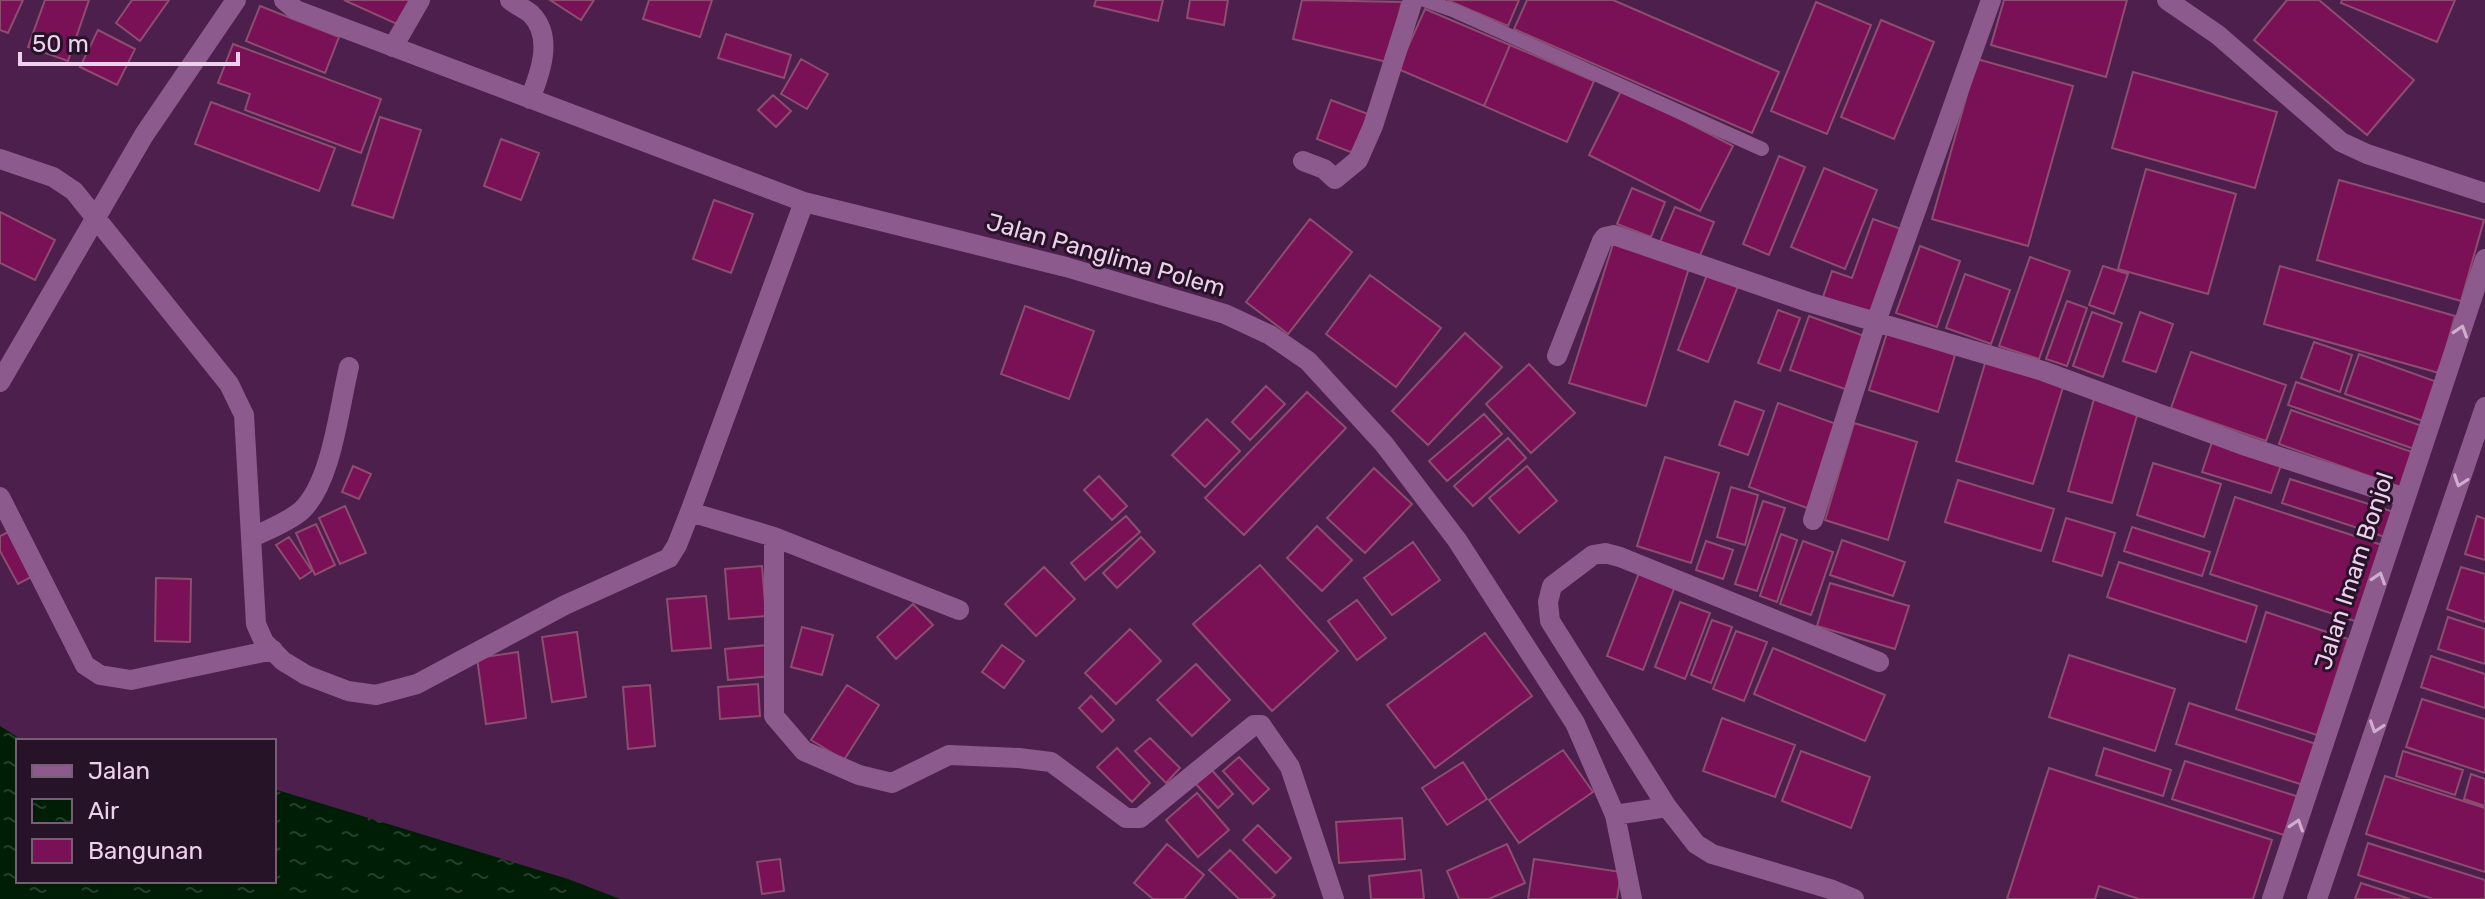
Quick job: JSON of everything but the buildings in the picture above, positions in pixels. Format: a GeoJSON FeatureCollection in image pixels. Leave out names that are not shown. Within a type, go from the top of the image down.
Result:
{"type":"FeatureCollection","features":[{"type":"Feature","properties":{"kind":"street"},"geometry":{"type":"LineString","coordinates":[[0,382],[144,135],[236,0]]}},
{"type":"Feature","properties":{"kind":"street","name":"Jalan Panglima Polem"},"geometry":{"type":"LineString","coordinates":[[284,0],[296,10],[804,202],[1066,267],[1225,314],[1270,335],[1308,361],[1384,444],[1457,540],[1575,723],[1615,815],[1632,899]]}},
{"type":"Feature","properties":{"kind":"street"},"geometry":{"type":"LineString","coordinates":[[393,47],[420,0]]}},
{"type":"Feature","properties":{"kind":"street"},"geometry":{"type":"LineString","coordinates":[[510,0],[532,16],[541,33],[544,54],[530,99]]}},
{"type":"Feature","properties":{"kind":"street"},"geometry":{"type":"LineString","coordinates":[[1303,161],[1324,169],[1335,179],[1358,160],[1373,126],[1413,0]]}},
{"type":"Feature","properties":{"kind":"street"},"geometry":{"type":"LineString","coordinates":[[1813,520],[1876,322],[1991,0]]}},
{"type":"Feature","properties":{"kind":"street"},"geometry":{"type":"LineString","coordinates":[[2167,0],[2218,35],[2341,142],[2367,154],[2485,193]]}},
{"type":"Feature","properties":{"kind":"street"},"geometry":{"type":"LineString","coordinates":[[0,159],[53,177],[74,191],[239,400],[244,415],[256,624],[264,642],[283,661],[306,675],[348,691],[376,695],[417,684],[565,605],[669,558],[690,512],[804,202]]}},
{"type":"Feature","properties":{"kind":"street"},"geometry":{"type":"LineString","coordinates":[[1557,356],[1602,241],[1614,235],[1808,302],[2043,371],[2246,446],[2405,498]]}},
{"type":"Feature","properties":{"kind":"street","name":"Jalan Imam Bonjol"},"geometry":{"type":"LineString","coordinates":[[2272,899],[2485,259]]}},
{"type":"Feature","properties":{"kind":"street"},"geometry":{"type":"LineString","coordinates":[[251,538],[300,511],[313,495],[325,467],[349,367]]}},
{"type":"Feature","properties":{"kind":"street"},"geometry":{"type":"LineString","coordinates":[[2317,899],[2485,407]]}},
{"type":"Feature","properties":{"kind":"street"},"geometry":{"type":"LineString","coordinates":[[0,497],[85,665],[100,675],[131,680],[273,650]]}},
{"type":"Feature","properties":{"kind":"street"},"geometry":{"type":"LineString","coordinates":[[690,512],[774,537],[959,610]]}},
{"type":"Feature","properties":{"kind":"street"},"geometry":{"type":"LineString","coordinates":[[774,537],[774,716],[804,751],[859,775],[892,783],[949,755],[1051,762],[1126,818],[1133,820],[1140,818],[1254,725],[1261,725],[1290,767],[1334,899]]}},
{"type":"Feature","properties":{"kind":"street"},"geometry":{"type":"LineString","coordinates":[[1854,899],[1712,854],[1696,844],[1667,807],[1550,621],[1548,602],[1552,586],[1593,555],[1605,553],[1879,662]]}},
{"type":"Feature","properties":{"kind":"street"},"geometry":{"type":"LineString","coordinates":[[1615,815],[1667,807]]}},
{"type":"Feature","properties":{"kind":"lane"},"geometry":{"type":"LineString","coordinates":[[1424,0],[1455,11],[1762,149]]}},
{"type":"Feature","properties":{"kind":"water"},"geometry":{"type":"Polygon","coordinates":[[[0,726],[21,739],[16,739],[16,883],[276,883],[276,790],[568,879],[620,899],[0,899],[0,726]]]}}]}
